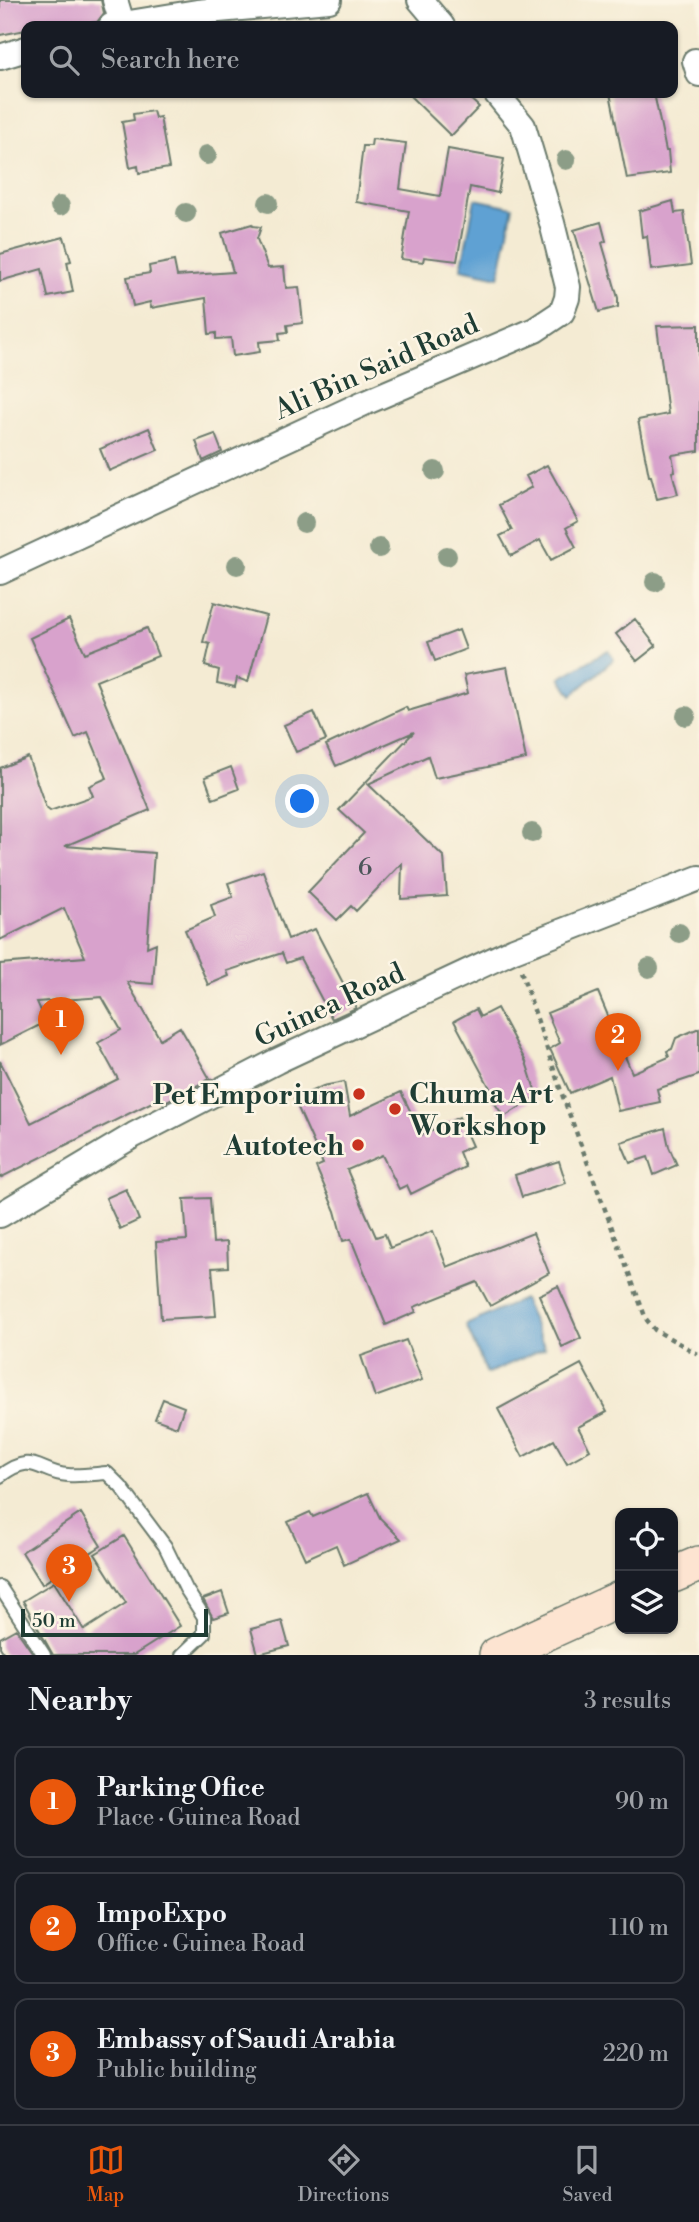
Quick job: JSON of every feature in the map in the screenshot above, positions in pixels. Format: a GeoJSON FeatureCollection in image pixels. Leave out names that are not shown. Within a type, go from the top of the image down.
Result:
{"type":"FeatureCollection","features":[{"type":"Feature","properties":{"kind":"street"},"geometry":{"type":"LineString","coordinates":[[116,16],[329,0]]}},
{"type":"Feature","properties":{"kind":"street"},"geometry":{"type":"LineString","coordinates":[[421,0],[438,21]]}},
{"type":"Feature","properties":{"kind":"street"},"geometry":{"type":"LineString","coordinates":[[0,57],[21,51]]}},
{"type":"Feature","properties":{"kind":"street","name":"Ali Bin Said Road"},"geometry":{"type":"LineString","coordinates":[[0,572],[364,403],[535,330],[562,312],[568,287],[552,223],[523,126],[500,98]]}},
{"type":"Feature","properties":{"kind":"street","name":"Guinea Road"},"geometry":{"type":"LineString","coordinates":[[0,1215],[134,1135],[277,1060],[514,950],[699,878]]}},
{"type":"Feature","properties":{"kind":"street"},"geometry":{"type":"LineString","coordinates":[[678,1574],[699,1564]]}},
{"type":"Feature","properties":{"kind":"street"},"geometry":{"type":"LineString","coordinates":[[519,1650],[615,1602]]}},
{"type":"Feature","properties":{"kind":"lane"},"geometry":{"type":"LineString","coordinates":[[0,1476],[13,1466],[36,1463],[66,1475],[107,1473],[121,1487],[165,1546],[186,1589],[204,1617],[204,1634],[183,1655]]}},
{"type":"Feature","properties":{"kind":"lane"},"geometry":{"type":"LineString","coordinates":[[0,1587],[44,1655]]}},
{"type":"Feature","properties":{"kind":"path"},"geometry":{"type":"LineString","coordinates":[[514,950],[563,1097],[646,1319],[655,1330],[698,1354]]}},
{"type":"Feature","properties":{"kind":"water"},"geometry":{"type":"Polygon","coordinates":[[[475,199],[513,207],[499,277],[461,269],[475,199]]]}},
{"type":"Feature","properties":{"kind":"water"},"geometry":{"type":"Polygon","coordinates":[[[608,650],[614,659],[572,695],[560,678],[608,650]]]}},
{"type":"Feature","properties":{"kind":"water"},"geometry":{"type":"Polygon","coordinates":[[[523,1299],[545,1348],[487,1374],[466,1325],[523,1299]]]}},
{"type":"Feature","properties":{"kind":"building"},"geometry":{"type":"Polygon","coordinates":[[[0,0],[101,0],[104,13],[98,21],[21,21],[21,31],[0,35],[0,0]]]}},
{"type":"Feature","properties":{"kind":"building"},"geometry":{"type":"Polygon","coordinates":[[[412,98],[469,98],[479,107],[451,136],[412,98]]]}},
{"type":"Feature","properties":{"kind":"building"},"geometry":{"type":"Polygon","coordinates":[[[611,98],[655,98],[668,151],[670,173],[627,179],[611,98]]]}},
{"type":"Feature","properties":{"kind":"building"},"geometry":{"type":"Polygon","coordinates":[[[153,111],[155,118],[160,117],[169,168],[139,173],[138,166],[130,168],[122,122],[134,120],[133,114],[153,111]]]}},
{"type":"Feature","properties":{"kind":"building"},"geometry":{"type":"Polygon","coordinates":[[[372,139],[406,143],[400,189],[440,196],[448,149],[504,159],[498,193],[470,187],[457,261],[424,257],[423,262],[401,259],[409,211],[356,202],[363,146],[371,146],[372,139]]]}},
{"type":"Feature","properties":{"kind":"building"},"geometry":{"type":"Polygon","coordinates":[[[673,201],[675,213],[684,212],[691,265],[651,270],[647,236],[642,237],[639,211],[673,201]]]}},
{"type":"Feature","properties":{"kind":"building"},"geometry":{"type":"Polygon","coordinates":[[[601,222],[606,241],[602,243],[618,298],[618,307],[599,312],[574,230],[601,222]]]}},
{"type":"Feature","properties":{"kind":"building"},"geometry":{"type":"Polygon","coordinates":[[[252,224],[261,227],[257,239],[268,268],[284,267],[286,288],[299,287],[303,323],[287,325],[288,332],[279,333],[280,340],[259,342],[260,352],[233,356],[231,338],[216,339],[216,333],[209,334],[206,298],[151,308],[150,302],[133,306],[127,277],[150,273],[149,266],[174,261],[177,276],[233,272],[222,233],[252,224]]]}},
{"type":"Feature","properties":{"kind":"building"},"geometry":{"type":"Polygon","coordinates":[[[64,237],[71,261],[67,262],[73,292],[48,297],[42,269],[0,281],[0,254],[64,237]]]}},
{"type":"Feature","properties":{"kind":"building"},"geometry":{"type":"Polygon","coordinates":[[[699,325],[699,451],[672,455],[675,471],[672,472],[678,494],[657,499],[649,476],[638,420],[668,414],[657,326],[699,325]]]}},
{"type":"Feature","properties":{"kind":"building"},"geometry":{"type":"Polygon","coordinates":[[[149,428],[158,450],[109,471],[100,449],[149,428]]]}},
{"type":"Feature","properties":{"kind":"building"},"geometry":{"type":"Polygon","coordinates":[[[215,434],[222,452],[203,461],[196,441],[215,434]]]}},
{"type":"Feature","properties":{"kind":"building"},"geometry":{"type":"Polygon","coordinates":[[[547,465],[578,521],[566,528],[576,547],[551,560],[540,540],[511,556],[500,536],[512,530],[499,505],[532,487],[526,476],[547,465]]]}},
{"type":"Feature","properties":{"kind":"building"},"geometry":{"type":"Polygon","coordinates":[[[214,602],[266,616],[248,682],[237,678],[235,687],[217,683],[219,670],[205,666],[210,644],[203,642],[214,602]]]}},
{"type":"Feature","properties":{"kind":"building"},"geometry":{"type":"Polygon","coordinates":[[[69,619],[85,653],[147,628],[158,656],[96,681],[150,810],[65,846],[154,853],[147,947],[156,943],[153,984],[127,982],[160,1039],[180,1027],[210,1079],[163,1103],[160,1098],[0,1178],[0,1061],[31,1123],[118,1079],[98,1043],[121,1030],[102,997],[37,1002],[46,1022],[0,1045],[0,964],[85,957],[64,908],[0,940],[0,768],[28,757],[46,808],[50,811],[93,796],[89,786],[107,778],[88,732],[75,738],[30,638],[69,619]]]}},
{"type":"Feature","properties":{"kind":"building"},"geometry":{"type":"Polygon","coordinates":[[[635,619],[656,646],[637,661],[616,634],[635,619]]]}},
{"type":"Feature","properties":{"kind":"building"},"geometry":{"type":"Polygon","coordinates":[[[459,630],[466,649],[435,661],[428,642],[459,630]]]}},
{"type":"Feature","properties":{"kind":"building"},"geometry":{"type":"Polygon","coordinates":[[[507,667],[526,759],[435,778],[428,756],[368,784],[444,857],[447,896],[401,899],[402,863],[356,911],[351,906],[337,920],[308,892],[364,833],[339,810],[414,732],[336,766],[326,745],[406,707],[408,711],[468,693],[464,675],[507,667]]]}},
{"type":"Feature","properties":{"kind":"building"},"geometry":{"type":"Polygon","coordinates":[[[314,712],[326,740],[296,752],[284,725],[314,712]]]}},
{"type":"Feature","properties":{"kind":"building"},"geometry":{"type":"Polygon","coordinates":[[[231,767],[239,789],[213,799],[205,777],[231,767]]]}},
{"type":"Feature","properties":{"kind":"building"},"geometry":{"type":"Polygon","coordinates":[[[263,871],[288,939],[315,929],[356,1008],[332,1019],[300,958],[286,963],[282,953],[227,971],[229,976],[208,985],[185,930],[215,917],[211,905],[233,897],[228,883],[263,871]]]}},
{"type":"Feature","properties":{"kind":"building"},"geometry":{"type":"Polygon","coordinates":[[[598,992],[632,1073],[669,1057],[667,1051],[672,1049],[676,1038],[699,1028],[699,1075],[657,1089],[660,1102],[618,1111],[610,1076],[570,1093],[550,1049],[560,1043],[547,1013],[598,992]]]}},
{"type":"Feature","properties":{"kind":"building"},"geometry":{"type":"Polygon","coordinates":[[[497,1008],[526,1062],[537,1096],[504,1117],[490,1096],[490,1088],[454,1021],[476,1009],[480,1017],[497,1008]]]}},
{"type":"Feature","properties":{"kind":"building"},"geometry":{"type":"Polygon","coordinates":[[[344,1082],[350,1116],[401,1092],[422,1135],[459,1117],[472,1146],[459,1152],[465,1167],[411,1194],[407,1185],[399,1189],[382,1155],[347,1170],[376,1237],[385,1234],[390,1248],[433,1231],[447,1267],[533,1233],[549,1273],[490,1306],[477,1282],[414,1307],[416,1312],[386,1325],[351,1239],[343,1241],[335,1211],[316,1167],[323,1164],[294,1099],[323,1086],[344,1082]]]}},
{"type":"Feature","properties":{"kind":"building"},"geometry":{"type":"Polygon","coordinates":[[[665,1128],[677,1165],[654,1175],[648,1157],[630,1163],[621,1142],[665,1128]]]}},
{"type":"Feature","properties":{"kind":"building"},"geometry":{"type":"Polygon","coordinates":[[[559,1161],[566,1183],[522,1197],[515,1175],[559,1161]]]}},
{"type":"Feature","properties":{"kind":"building"},"geometry":{"type":"Polygon","coordinates":[[[126,1189],[139,1220],[120,1229],[106,1198],[126,1189]]]}},
{"type":"Feature","properties":{"kind":"building"},"geometry":{"type":"Polygon","coordinates":[[[210,1198],[213,1243],[227,1242],[228,1267],[212,1268],[216,1316],[161,1319],[156,1242],[187,1240],[184,1199],[210,1198]]]}},
{"type":"Feature","properties":{"kind":"building"},"geometry":{"type":"Polygon","coordinates":[[[558,1286],[581,1338],[562,1347],[539,1295],[558,1286]]]}},
{"type":"Feature","properties":{"kind":"building"},"geometry":{"type":"Polygon","coordinates":[[[406,1340],[422,1380],[375,1397],[361,1356],[406,1340]]]}},
{"type":"Feature","properties":{"kind":"building"},"geometry":{"type":"Polygon","coordinates":[[[581,1364],[607,1412],[578,1427],[590,1450],[567,1463],[554,1440],[523,1457],[498,1409],[581,1364]]]}},
{"type":"Feature","properties":{"kind":"building"},"geometry":{"type":"Polygon","coordinates":[[[163,1399],[184,1407],[177,1427],[155,1419],[163,1399]]]}},
{"type":"Feature","properties":{"kind":"building"},"geometry":{"type":"Polygon","coordinates":[[[368,1493],[380,1518],[401,1539],[344,1565],[336,1545],[305,1559],[288,1522],[310,1512],[313,1517],[368,1493]]]}},
{"type":"Feature","properties":{"kind":"building"},"geometry":{"type":"Polygon","coordinates":[[[81,1513],[101,1546],[42,1584],[22,1552],[81,1513]]]}},
{"type":"Feature","properties":{"kind":"building"},"geometry":{"type":"Polygon","coordinates":[[[124,1536],[180,1626],[134,1655],[53,1655],[23,1601],[54,1582],[84,1630],[126,1603],[95,1554],[124,1536]]]}},
{"type":"Feature","properties":{"kind":"building"},"geometry":{"type":"Polygon","coordinates":[[[222,1592],[229,1613],[213,1618],[203,1599],[222,1592]]]}},
{"type":"Feature","properties":{"kind":"building"},"geometry":{"type":"Polygon","coordinates":[[[282,1621],[289,1646],[258,1654],[251,1629],[282,1621]]]}},
{"type":"Feature","properties":{"kind":"building"},"geometry":{"type":"Polygon","coordinates":[[[16,1629],[34,1655],[5,1655],[0,1647],[0,1638],[16,1629]]]}},
{"type":"Feature","properties":{"kind":"place","name":"Parking Ofice"},"geometry":{"type":"Point","coordinates":[61,1055]}},
{"type":"Feature","properties":{"kind":"place","name":"ImpoExpo"},"geometry":{"type":"Point","coordinates":[618,1071]}},
{"type":"Feature","properties":{"kind":"place","name":"Pet Emporium"},"geometry":{"type":"Point","coordinates":[359,1094]}},
{"type":"Feature","properties":{"kind":"place","name":"Chuma Art Workshop"},"geometry":{"type":"Point","coordinates":[395,1109]}},
{"type":"Feature","properties":{"kind":"place","name":"Autotech"},"geometry":{"type":"Point","coordinates":[358,1145]}},
{"type":"Feature","properties":{"kind":"place","name":"Embassy of Saudi Arabia"},"geometry":{"type":"Point","coordinates":[69,1602]}}]}
